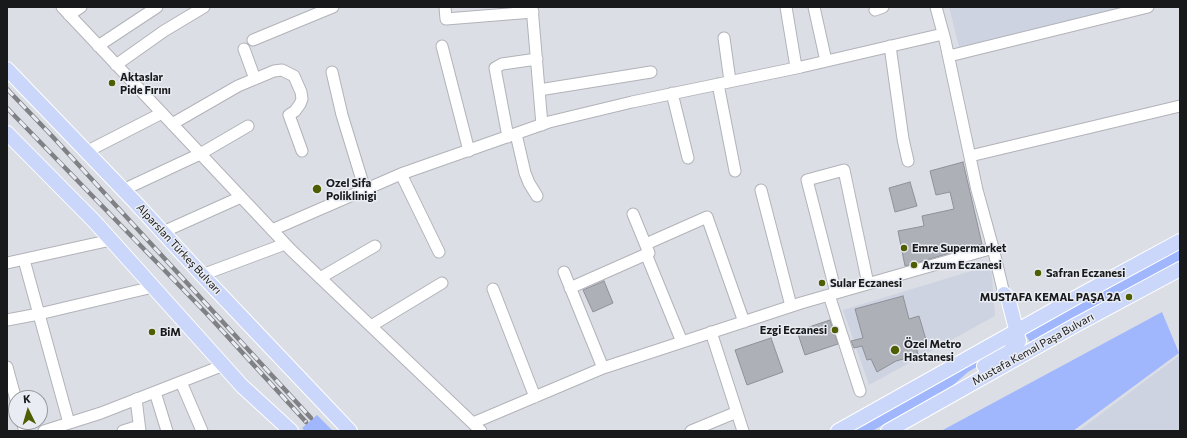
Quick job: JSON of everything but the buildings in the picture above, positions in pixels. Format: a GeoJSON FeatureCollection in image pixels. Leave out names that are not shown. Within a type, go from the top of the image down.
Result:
{"type":"FeatureCollection","features":[{"type":"Feature","properties":{"kind":"main road","name":"Alparslan Türkeş Bulvarı"},"geometry":{"type":"LineString","coordinates":[[7,69],[350,431]]}},
{"type":"Feature","properties":{"kind":"main road"},"geometry":{"type":"LineString","coordinates":[[7,132],[94,221],[242,386],[291,431]]}},
{"type":"Feature","properties":{"kind":"main road"},"geometry":{"type":"LineString","coordinates":[[838,431],[996,342],[1015,336],[1037,319],[1180,241]]}},
{"type":"Feature","properties":{"kind":"main road","name":"Mustafa Kemal Paşa Bulvarı"},"geometry":{"type":"LineString","coordinates":[[888,431],[1062,333],[1180,269]]}},
{"type":"Feature","properties":{"kind":"main road"},"geometry":{"type":"LineString","coordinates":[[1004,294],[1008,298],[1009,312],[1015,336],[1024,346],[1035,344],[1056,331],[1062,333]]}},
{"type":"Feature","properties":{"kind":"main road"},"geometry":{"type":"LineString","coordinates":[[1009,312],[1022,319],[1037,319]]}},
{"type":"Feature","properties":{"kind":"main road"},"geometry":{"type":"LineString","coordinates":[[996,342],[1004,328],[1009,312]]}},
{"type":"Feature","properties":{"kind":"main road"},"geometry":{"type":"LineString","coordinates":[[956,393],[966,376],[1009,352],[1015,336]]}},
{"type":"Feature","properties":{"kind":"street"},"geometry":{"type":"LineString","coordinates":[[81,7],[65,11],[285,244],[477,427],[535,397],[603,368],[791,306],[993,248]]}},
{"type":"Feature","properties":{"kind":"street"},"geometry":{"type":"LineString","coordinates":[[98,46],[157,7]]}},
{"type":"Feature","properties":{"kind":"street"},"geometry":{"type":"LineString","coordinates":[[116,65],[164,31],[204,7]]}},
{"type":"Feature","properties":{"kind":"street"},"geometry":{"type":"LineString","coordinates":[[253,40],[333,7]]}},
{"type":"Feature","properties":{"kind":"street"},"geometry":{"type":"LineString","coordinates":[[445,7],[446,19],[532,9],[542,125]]}},
{"type":"Feature","properties":{"kind":"street"},"geometry":{"type":"LineString","coordinates":[[786,7],[796,68]]}},
{"type":"Feature","properties":{"kind":"street"},"geometry":{"type":"LineString","coordinates":[[814,7],[826,61]]}},
{"type":"Feature","properties":{"kind":"street"},"geometry":{"type":"LineString","coordinates":[[936,7],[944,34],[977,190],[1004,294]]}},
{"type":"Feature","properties":{"kind":"street"},"geometry":{"type":"LineString","coordinates":[[948,56],[1148,7]]}},
{"type":"Feature","properties":{"kind":"street"},"geometry":{"type":"LineString","coordinates":[[272,230],[401,174],[542,125],[672,93],[796,68],[944,34]]}},
{"type":"Feature","properties":{"kind":"street"},"geometry":{"type":"LineString","coordinates":[[724,38],[730,81]]}},
{"type":"Feature","properties":{"kind":"street"},"geometry":{"type":"LineString","coordinates":[[442,46],[469,150]]}},
{"type":"Feature","properties":{"kind":"street"},"geometry":{"type":"LineString","coordinates":[[890,46],[903,140],[908,161]]}},
{"type":"Feature","properties":{"kind":"street"},"geometry":{"type":"LineString","coordinates":[[244,49],[255,79]]}},
{"type":"Feature","properties":{"kind":"street"},"geometry":{"type":"LineString","coordinates":[[537,59],[502,64],[495,68],[512,135],[529,183],[537,196]]}},
{"type":"Feature","properties":{"kind":"street"},"geometry":{"type":"LineString","coordinates":[[172,124],[238,86],[279,70],[289,72],[294,76],[301,92],[302,99],[295,111],[289,115],[302,150]]}},
{"type":"Feature","properties":{"kind":"street"},"geometry":{"type":"LineString","coordinates":[[332,72],[342,115],[365,190]]}},
{"type":"Feature","properties":{"kind":"street"},"geometry":{"type":"LineString","coordinates":[[539,90],[651,72]]}},
{"type":"Feature","properties":{"kind":"street"},"geometry":{"type":"LineString","coordinates":[[718,84],[735,171]]}},
{"type":"Feature","properties":{"kind":"street"},"geometry":{"type":"LineString","coordinates":[[672,93],[688,158]]}},
{"type":"Feature","properties":{"kind":"street"},"geometry":{"type":"LineString","coordinates":[[970,156],[1180,106]]}},
{"type":"Feature","properties":{"kind":"street"},"geometry":{"type":"LineString","coordinates":[[86,152],[162,113]]}},
{"type":"Feature","properties":{"kind":"street"},"geometry":{"type":"LineString","coordinates":[[123,190],[200,154],[248,126]]}},
{"type":"Feature","properties":{"kind":"street"},"geometry":{"type":"LineString","coordinates":[[860,391],[832,294],[808,180],[844,170],[868,284]]}},
{"type":"Feature","properties":{"kind":"street"},"geometry":{"type":"LineString","coordinates":[[401,174],[439,252]]}},
{"type":"Feature","properties":{"kind":"street"},"geometry":{"type":"LineString","coordinates":[[761,190],[791,306]]}},
{"type":"Feature","properties":{"kind":"street"},"geometry":{"type":"LineString","coordinates":[[163,232],[241,197]]}},
{"type":"Feature","properties":{"kind":"street"},"geometry":{"type":"LineString","coordinates":[[633,214],[682,342]]}},
{"type":"Feature","properties":{"kind":"street"},"geometry":{"type":"LineString","coordinates":[[570,288],[707,217],[744,322]]}},
{"type":"Feature","properties":{"kind":"street"},"geometry":{"type":"LineString","coordinates":[[7,263],[111,240]]}},
{"type":"Feature","properties":{"kind":"street"},"geometry":{"type":"LineString","coordinates":[[202,274],[285,244]]}},
{"type":"Feature","properties":{"kind":"street"},"geometry":{"type":"LineString","coordinates":[[320,278],[375,246]]}},
{"type":"Feature","properties":{"kind":"street"},"geometry":{"type":"LineString","coordinates":[[24,260],[69,423]]}},
{"type":"Feature","properties":{"kind":"street"},"geometry":{"type":"LineString","coordinates":[[564,272],[603,368]]}},
{"type":"Feature","properties":{"kind":"street"},"geometry":{"type":"LineString","coordinates":[[371,326],[442,282]]}},
{"type":"Feature","properties":{"kind":"street"},"geometry":{"type":"LineString","coordinates":[[7,320],[39,314],[153,287]]}},
{"type":"Feature","properties":{"kind":"street"},"geometry":{"type":"LineString","coordinates":[[494,289],[535,397]]}},
{"type":"Feature","properties":{"kind":"street"},"geometry":{"type":"LineString","coordinates":[[711,332],[743,431]]}},
{"type":"Feature","properties":{"kind":"street"},"geometry":{"type":"LineString","coordinates":[[44,431],[101,413],[224,365]]}},
{"type":"Feature","properties":{"kind":"street"},"geometry":{"type":"LineString","coordinates":[[7,368],[13,390]]}},
{"type":"Feature","properties":{"kind":"street"},"geometry":{"type":"LineString","coordinates":[[181,382],[202,431]]}},
{"type":"Feature","properties":{"kind":"street"},"geometry":{"type":"LineString","coordinates":[[155,392],[167,431]]}},
{"type":"Feature","properties":{"kind":"street"},"geometry":{"type":"LineString","coordinates":[[123,431],[140,428],[136,400]]}},
{"type":"Feature","properties":{"kind":"street"},"geometry":{"type":"LineString","coordinates":[[691,431],[737,412]]}},
{"type":"Feature","properties":{"kind":"shaded area"},"geometry":{"type":"Polygon","coordinates":[[[949,7],[1126,7],[959,47],[949,7]]]}},
{"type":"Feature","properties":{"kind":"shaded area"},"geometry":{"type":"Polygon","coordinates":[[[1180,249],[1180,260],[1030,342],[1025,334],[1180,249]]]}},
{"type":"Feature","properties":{"kind":"shaded area","name":"Özel Metro Hastanesi"},"geometry":{"type":"Polygon","coordinates":[[[991,265],[995,316],[869,385],[843,310],[991,265]]]}},
{"type":"Feature","properties":{"kind":"shaded area"},"geometry":{"type":"Polygon","coordinates":[[[1162,312],[1179,353],[1073,431],[941,431],[1162,312]]]}},
{"type":"Feature","properties":{"kind":"shaded area"},"geometry":{"type":"Polygon","coordinates":[[[1005,345],[1008,349],[968,372],[951,387],[872,431],[852,431],[1005,345]]]}},
{"type":"Feature","properties":{"kind":"shaded area"},"geometry":{"type":"Polygon","coordinates":[[[1180,355],[1180,431],[1078,431],[1180,355]]]}},
{"type":"Feature","properties":{"kind":"shaded area"},"geometry":{"type":"Polygon","coordinates":[[[317,415],[333,431],[305,431],[302,428],[317,415]]]}},
{"type":"Feature","properties":{"kind":"railway"},"geometry":{"type":"LineString","coordinates":[[7,89],[311,418]]}},
{"type":"Feature","properties":{"kind":"railway"},"geometry":{"type":"LineString","coordinates":[[7,108],[206,313],[306,422]]}},
{"type":"Feature","properties":{"kind":"place","name":"Aktaslar Pide Fırını"},"geometry":{"type":"Point","coordinates":[112,83]}},
{"type":"Feature","properties":{"kind":"place","name":"Ozel Sifa Poliklinigi"},"geometry":{"type":"Point","coordinates":[317,189]}},
{"type":"Feature","properties":{"kind":"place","name":"Emre Supermarket"},"geometry":{"type":"Point","coordinates":[904,248]}},
{"type":"Feature","properties":{"kind":"place","name":"Arzum Eczanesi"},"geometry":{"type":"Point","coordinates":[914,265]}},
{"type":"Feature","properties":{"kind":"place","name":"Safran Eczanesi"},"geometry":{"type":"Point","coordinates":[1038,273]}},
{"type":"Feature","properties":{"kind":"place","name":"Sular Eczanesi"},"geometry":{"type":"Point","coordinates":[822,283]}},
{"type":"Feature","properties":{"kind":"place","name":"MUSTAFA KEMAL PAŞA 2A"},"geometry":{"type":"Point","coordinates":[1129,297]}},
{"type":"Feature","properties":{"kind":"place","name":"Ezgi Eczanesi"},"geometry":{"type":"Point","coordinates":[835,330]}},
{"type":"Feature","properties":{"kind":"place","name":"BiM"},"geometry":{"type":"Point","coordinates":[152,332]}},
{"type":"Feature","properties":{"kind":"place","name":"Özel Metro Hastanesi"},"geometry":{"type":"Point","coordinates":[895,350]}}]}
